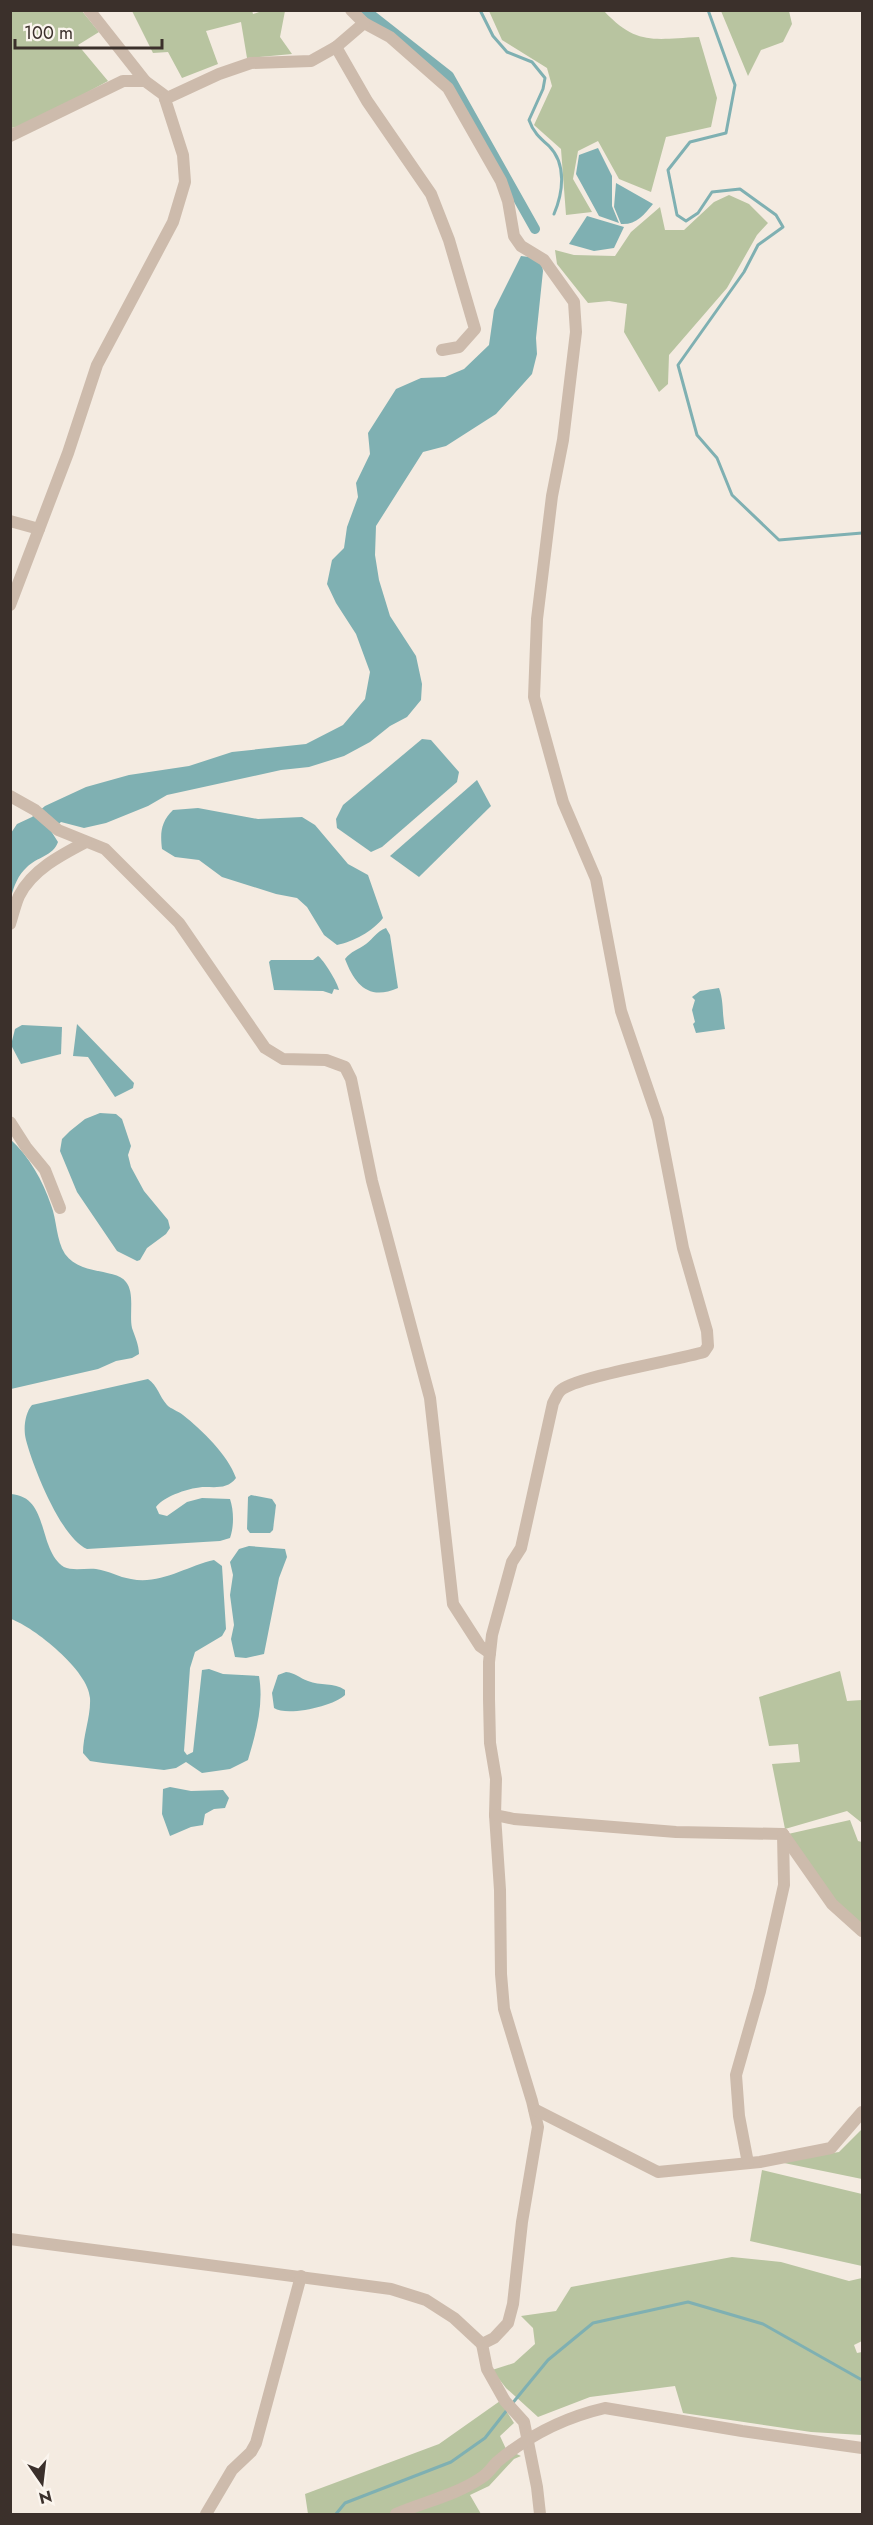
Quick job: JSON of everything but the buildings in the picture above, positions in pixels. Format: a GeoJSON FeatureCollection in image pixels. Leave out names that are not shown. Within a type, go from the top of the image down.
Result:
{"type":"FeatureCollection","features":[{"type":"Feature","properties":{"kind":"street"},"geometry":{"type":"LineString","coordinates":[[10,605],[68,453],[97,365],[173,222],[185,182],[183,155],[165,95],[145,81],[88,10]]}},
{"type":"Feature","properties":{"kind":"street"},"geometry":{"type":"LineString","coordinates":[[351,10],[364,23],[390,37],[448,88],[501,181],[508,201],[514,236],[521,246],[544,260],[574,302],[576,332],[537,619],[534,697],[563,802],[596,879],[621,1011],[658,1119],[678,1229],[707,1331],[708,1346],[704,1352],[575,1383],[560,1390],[553,1403],[521,1548],[512,1562],[500,1604],[490,1653],[490,1743],[496,1779],[495,1815],[500,1890],[501,1974],[504,2009],[538,2127],[522,2222],[513,2304],[508,2323],[494,2338],[482,2344]]}},
{"type":"Feature","properties":{"kind":"street"},"geometry":{"type":"LineString","coordinates":[[165,99],[219,74],[251,63],[311,61],[336,47],[364,23]]}},
{"type":"Feature","properties":{"kind":"street"},"geometry":{"type":"LineString","coordinates":[[336,47],[367,101],[431,194],[449,240],[475,329],[459,347],[442,350]]}},
{"type":"Feature","properties":{"kind":"street"},"geometry":{"type":"LineString","coordinates":[[10,136],[123,81],[145,81]]}},
{"type":"Feature","properties":{"kind":"street"},"geometry":{"type":"LineString","coordinates":[[10,521],[39,529]]}},
{"type":"Feature","properties":{"kind":"street"},"geometry":{"type":"LineString","coordinates":[[10,796],[35,810],[58,830],[105,849],[179,923],[266,1047],[283,1059],[327,1060],[345,1067],[351,1079],[372,1181],[430,1398],[453,1604],[480,1646],[490,1653]]}},
{"type":"Feature","properties":{"kind":"street"},"geometry":{"type":"LineString","coordinates":[[10,924],[20,896],[34,876],[60,856],[86,842]]}},
{"type":"Feature","properties":{"kind":"street"},"geometry":{"type":"LineString","coordinates":[[10,1122],[26,1147],[45,1170],[60,1208]]}},
{"type":"Feature","properties":{"kind":"street"},"geometry":{"type":"LineString","coordinates":[[495,1815],[514,1819],[676,1832],[783,1834]]}},
{"type":"Feature","properties":{"kind":"street"},"geometry":{"type":"LineString","coordinates":[[783,1834],[832,1904],[862,1931]]}},
{"type":"Feature","properties":{"kind":"street"},"geometry":{"type":"LineString","coordinates":[[748,2163],[739,2116],[736,2075],[760,1991],[784,1885],[783,1834]]}},
{"type":"Feature","properties":{"kind":"street"},"geometry":{"type":"LineString","coordinates":[[534,2109],[658,2172],[748,2163],[831,2148],[862,2112]]}},
{"type":"Feature","properties":{"kind":"street"},"geometry":{"type":"LineString","coordinates":[[10,2240],[301,2276],[391,2289],[426,2300],[454,2318],[482,2344],[488,2369],[505,2401],[518,2412],[524,2422],[540,2514]]}},
{"type":"Feature","properties":{"kind":"street"},"geometry":{"type":"LineString","coordinates":[[206,2514],[232,2470],[251,2452],[256,2443],[301,2276]]}},
{"type":"Feature","properties":{"kind":"street"},"geometry":{"type":"LineString","coordinates":[[396,2514],[423,2502],[463,2489],[484,2477],[496,2462],[556,2425],[583,2413],[605,2408],[742,2432],[862,2448]]}},
{"type":"Feature","properties":{"kind":"green space"},"geometry":{"type":"Polygon","coordinates":[[[252,10],[253,14],[262,11],[285,11],[280,37],[292,54],[247,58],[241,22],[206,31],[218,64],[182,78],[168,52],[153,53],[132,11],[252,10]]]}},
{"type":"Feature","properties":{"kind":"green space"},"geometry":{"type":"Polygon","coordinates":[[[10,11],[82,11],[99,32],[78,45],[108,81],[27,125],[11,128],[10,11]]]}},
{"type":"Feature","properties":{"kind":"green space"},"geometry":{"type":"Polygon","coordinates":[[[489,11],[604,11],[626,30],[647,38],[699,37],[717,98],[711,127],[666,137],[651,192],[619,179],[598,141],[578,151],[573,179],[592,212],[566,215],[561,149],[534,125],[552,86],[547,68],[502,40],[489,11]]]}},
{"type":"Feature","properties":{"kind":"green space"},"geometry":{"type":"Polygon","coordinates":[[[721,11],[789,11],[792,24],[783,42],[761,50],[748,76],[721,11]]]}},
{"type":"Feature","properties":{"kind":"green space"},"geometry":{"type":"Polygon","coordinates":[[[729,195],[749,204],[768,223],[757,235],[727,288],[669,355],[668,384],[659,392],[624,332],[627,304],[609,301],[588,303],[557,264],[555,250],[574,255],[615,256],[631,232],[660,207],[665,230],[684,230],[714,202],[729,195]]]}},
{"type":"Feature","properties":{"kind":"green space"},"geometry":{"type":"Polygon","coordinates":[[[840,1671],[847,1701],[862,1700],[862,1823],[847,1811],[785,1829],[772,1764],[800,1762],[798,1744],[769,1746],[759,1697],[840,1671]]]}},
{"type":"Feature","properties":{"kind":"green space"},"geometry":{"type":"Polygon","coordinates":[[[850,1820],[858,1841],[862,1842],[862,1925],[833,1902],[788,1834],[850,1820]]]}},
{"type":"Feature","properties":{"kind":"green space"},"geometry":{"type":"Polygon","coordinates":[[[862,2129],[862,2179],[784,2163],[794,2159],[839,2152],[862,2129]]]}},
{"type":"Feature","properties":{"kind":"green space"},"geometry":{"type":"Polygon","coordinates":[[[762,2170],[862,2194],[862,2266],[750,2241],[762,2170]]]}},
{"type":"Feature","properties":{"kind":"green space"},"geometry":{"type":"Polygon","coordinates":[[[732,2257],[781,2262],[849,2281],[862,2278],[862,2341],[854,2345],[857,2353],[862,2352],[862,2435],[811,2432],[683,2413],[675,2386],[590,2397],[538,2417],[506,2388],[492,2370],[514,2363],[535,2344],[533,2328],[521,2316],[556,2311],[571,2287],[732,2257]]]}},
{"type":"Feature","properties":{"kind":"green space"},"geometry":{"type":"Polygon","coordinates":[[[500,2401],[514,2423],[500,2436],[506,2449],[521,2456],[514,2459],[489,2486],[470,2495],[481,2514],[308,2514],[305,2494],[439,2444],[500,2401]]]}},
{"type":"Feature","properties":{"kind":"water"},"geometry":{"type":"Polygon","coordinates":[[[598,148],[612,176],[612,206],[619,223],[599,216],[576,174],[579,155],[598,148]]]}},
{"type":"Feature","properties":{"kind":"water"},"geometry":{"type":"Polygon","coordinates":[[[616,183],[653,204],[631,223],[621,224],[614,207],[616,183]]]}},
{"type":"Feature","properties":{"kind":"water"},"geometry":{"type":"Polygon","coordinates":[[[587,216],[624,227],[614,248],[594,251],[569,244],[587,216]]]}},
{"type":"Feature","properties":{"kind":"water"},"geometry":{"type":"Polygon","coordinates":[[[521,256],[529,257],[542,265],[543,271],[536,338],[537,354],[532,374],[496,414],[446,446],[423,452],[376,526],[375,555],[379,580],[390,616],[416,656],[422,684],[421,700],[407,717],[344,756],[309,767],[281,770],[167,795],[148,806],[106,823],[84,828],[61,822],[51,831],[58,842],[56,847],[24,870],[11,897],[11,833],[17,824],[32,817],[45,806],[86,787],[129,775],[189,766],[232,752],[306,744],[343,725],[365,699],[370,672],[356,634],[327,584],[332,560],[344,548],[347,527],[358,497],[356,483],[370,454],[368,433],[396,389],[421,378],[445,377],[464,369],[489,345],[494,310],[521,256]]]}},
{"type":"Feature","properties":{"kind":"water"},"geometry":{"type":"Polygon","coordinates":[[[422,739],[431,740],[459,772],[457,782],[382,847],[371,852],[337,828],[336,819],[343,805],[422,739]]]}},
{"type":"Feature","properties":{"kind":"water"},"geometry":{"type":"Polygon","coordinates":[[[477,780],[491,806],[419,877],[390,856],[477,780]]]}},
{"type":"Feature","properties":{"kind":"water"},"geometry":{"type":"Polygon","coordinates":[[[198,808],[258,819],[302,817],[315,825],[348,864],[368,875],[383,918],[362,935],[337,945],[324,935],[307,907],[297,898],[276,894],[222,877],[199,860],[175,857],[162,849],[162,828],[169,814],[173,810],[198,808]]]}},
{"type":"Feature","properties":{"kind":"water"},"geometry":{"type":"Polygon","coordinates":[[[386,928],[390,935],[398,988],[379,993],[364,988],[359,983],[345,959],[386,928]]]}},
{"type":"Feature","properties":{"kind":"water"},"geometry":{"type":"Polygon","coordinates":[[[318,956],[330,972],[339,990],[334,989],[332,994],[323,991],[274,990],[269,962],[271,960],[313,960],[318,956]]]}},
{"type":"Feature","properties":{"kind":"water"},"geometry":{"type":"Polygon","coordinates":[[[719,988],[725,1029],[696,1033],[692,1010],[695,1000],[692,997],[700,991],[719,988]]]}},
{"type":"Feature","properties":{"kind":"water"},"geometry":{"type":"Polygon","coordinates":[[[77,1024],[134,1083],[133,1088],[115,1097],[88,1057],[73,1056],[77,1024]]]}},
{"type":"Feature","properties":{"kind":"water"},"geometry":{"type":"Polygon","coordinates":[[[22,1025],[62,1027],[61,1054],[21,1064],[11,1045],[15,1029],[22,1025]]]}},
{"type":"Feature","properties":{"kind":"water"},"geometry":{"type":"Polygon","coordinates":[[[100,1113],[116,1114],[122,1119],[131,1146],[128,1155],[131,1167],[144,1191],[168,1220],[170,1228],[166,1234],[147,1248],[137,1261],[117,1251],[77,1192],[60,1151],[62,1139],[70,1131],[85,1119],[100,1113]]]}},
{"type":"Feature","properties":{"kind":"water"},"geometry":{"type":"Polygon","coordinates":[[[10,1139],[35,1169],[44,1187],[65,1254],[80,1266],[121,1278],[129,1287],[131,1322],[139,1354],[98,1369],[11,1389],[10,1139]]]}},
{"type":"Feature","properties":{"kind":"water"},"geometry":{"type":"Polygon","coordinates":[[[148,1379],[170,1408],[190,1421],[214,1444],[236,1478],[226,1486],[193,1489],[171,1496],[156,1507],[159,1514],[167,1516],[187,1502],[202,1498],[230,1499],[233,1519],[230,1538],[220,1541],[87,1549],[67,1531],[49,1500],[25,1436],[25,1421],[28,1412],[32,1405],[148,1379]]]}},
{"type":"Feature","properties":{"kind":"water"},"geometry":{"type":"Polygon","coordinates":[[[11,1494],[23,1497],[32,1504],[50,1548],[64,1567],[96,1569],[142,1580],[163,1577],[214,1560],[222,1566],[226,1629],[222,1636],[195,1652],[190,1668],[184,1751],[187,1755],[193,1752],[202,1670],[259,1676],[260,1708],[248,1760],[230,1769],[202,1773],[186,1762],[176,1768],[164,1770],[90,1761],[83,1753],[90,1705],[87,1687],[71,1663],[59,1651],[33,1631],[11,1619],[11,1494]]]}},
{"type":"Feature","properties":{"kind":"water"},"geometry":{"type":"Polygon","coordinates":[[[251,1495],[272,1499],[276,1505],[273,1530],[270,1533],[250,1533],[247,1529],[248,1497],[251,1495]]]}},
{"type":"Feature","properties":{"kind":"water"},"geometry":{"type":"Polygon","coordinates":[[[249,1546],[285,1549],[287,1557],[279,1578],[264,1654],[246,1658],[235,1657],[231,1639],[234,1625],[230,1595],[233,1575],[230,1562],[239,1549],[249,1546]]]}},
{"type":"Feature","properties":{"kind":"water"},"geometry":{"type":"Polygon","coordinates":[[[286,1672],[305,1680],[341,1688],[345,1690],[345,1695],[331,1703],[310,1709],[289,1711],[274,1708],[272,1693],[278,1675],[286,1672]]]}},
{"type":"Feature","properties":{"kind":"water"},"geometry":{"type":"Polygon","coordinates":[[[170,1787],[191,1791],[223,1790],[229,1798],[225,1808],[214,1809],[205,1814],[203,1825],[191,1827],[170,1836],[162,1814],[163,1789],[170,1787]]]}},
{"type":"Feature","properties":{"kind":"waterway"},"geometry":{"type":"LineString","coordinates":[[365,10],[449,76],[535,229]]}},
{"type":"Feature","properties":{"kind":"waterway"},"geometry":{"type":"LineString","coordinates":[[480,10],[493,36],[507,52],[532,62],[545,78],[543,89],[529,120],[559,161],[562,179],[560,197],[554,214]]}},
{"type":"Feature","properties":{"kind":"waterway"},"geometry":{"type":"LineString","coordinates":[[708,10],[735,85],[726,133],[690,142],[668,170],[677,215],[686,221],[698,213],[712,192],[740,189],[776,215],[783,227],[758,245],[744,272],[678,365],[697,435],[717,458],[732,495],[779,540],[862,533]]}},
{"type":"Feature","properties":{"kind":"waterway"},"geometry":{"type":"LineString","coordinates":[[511,2405],[548,2360],[593,2323],[688,2302],[763,2324],[862,2380]]}},
{"type":"Feature","properties":{"kind":"waterway"},"geometry":{"type":"LineString","coordinates":[[336,2514],[345,2503],[451,2462],[485,2438],[507,2410]]}}]}
